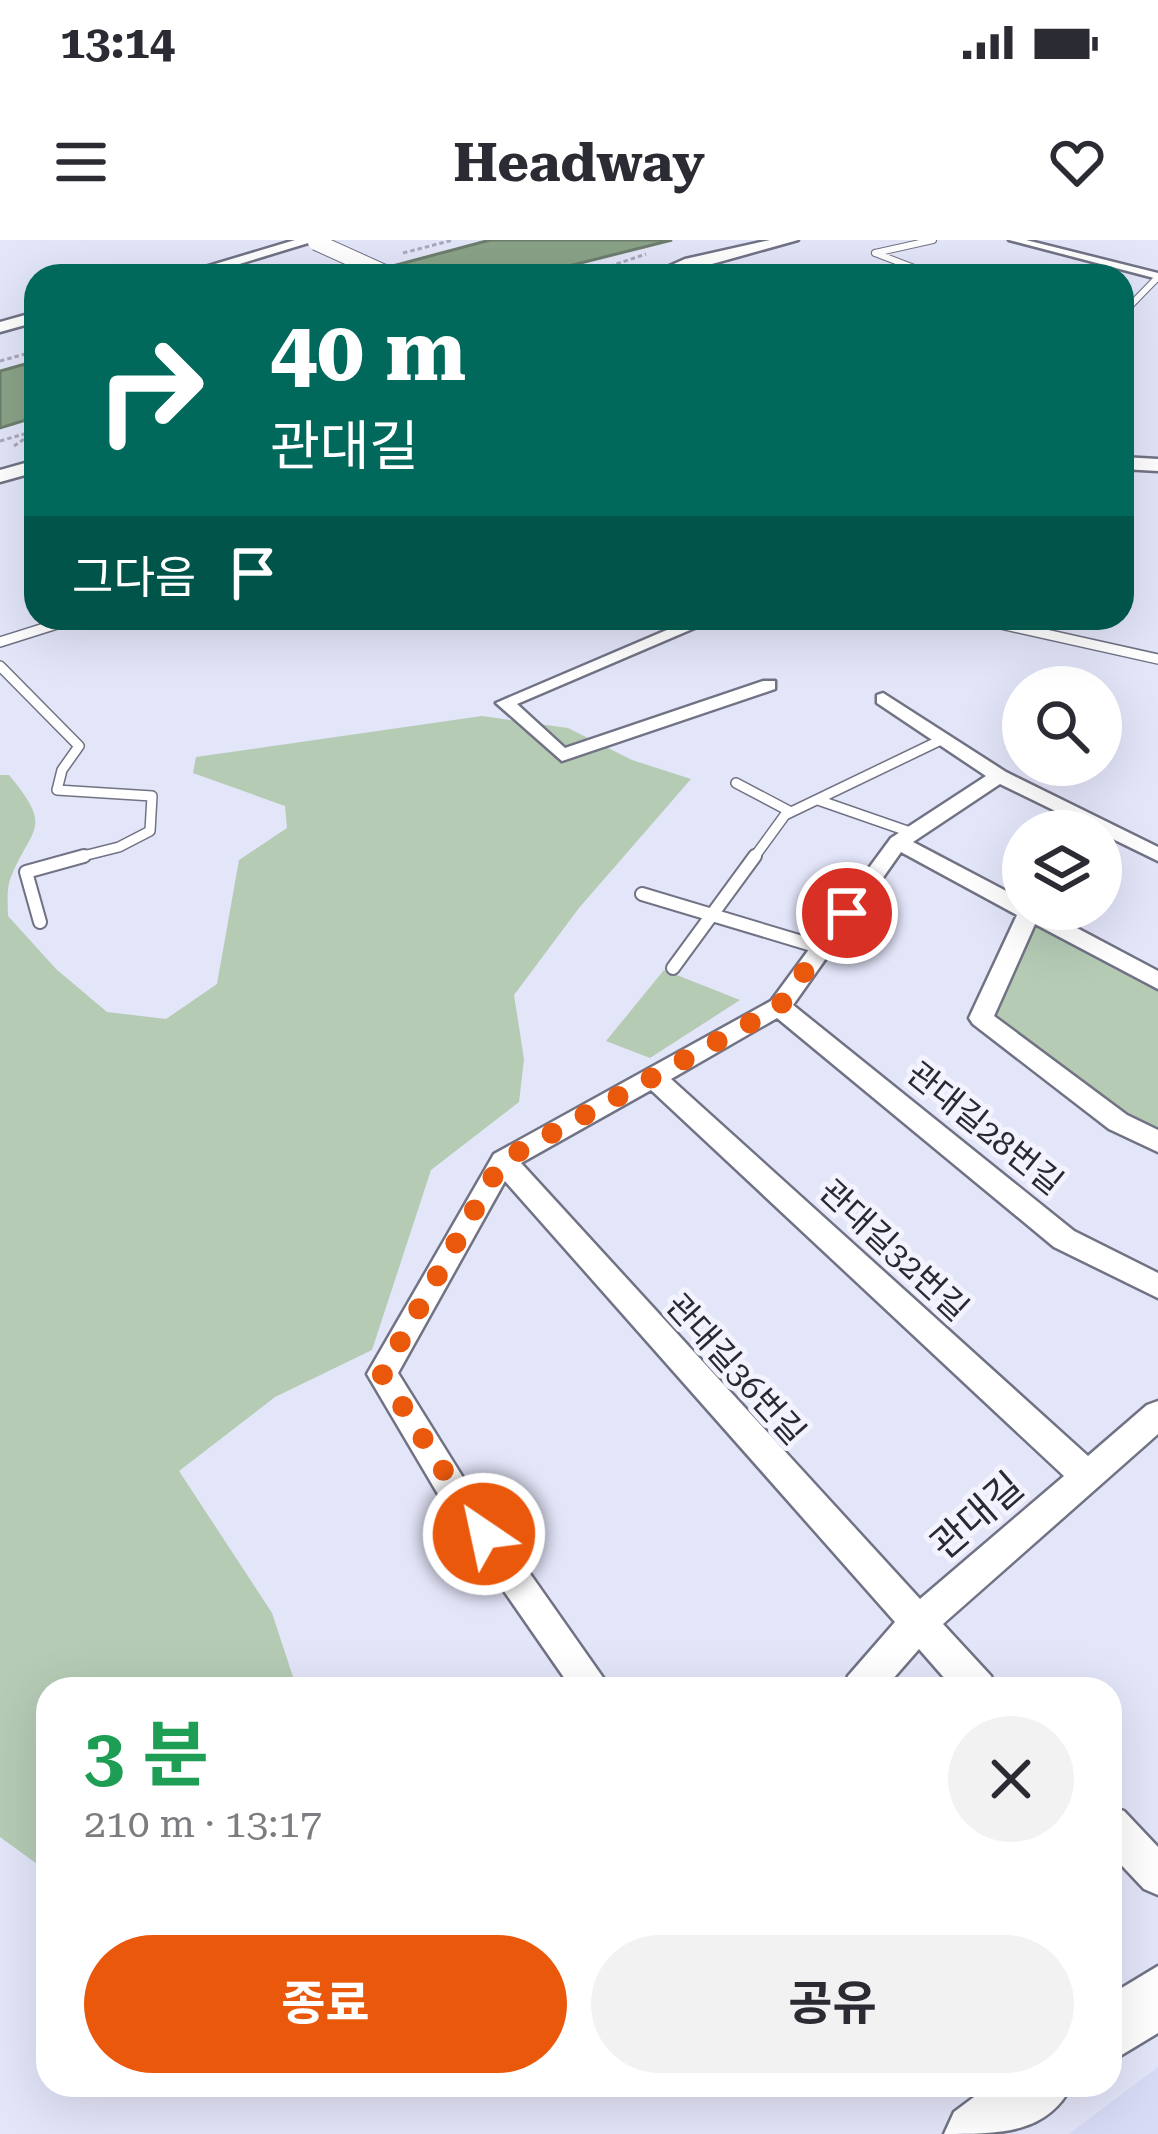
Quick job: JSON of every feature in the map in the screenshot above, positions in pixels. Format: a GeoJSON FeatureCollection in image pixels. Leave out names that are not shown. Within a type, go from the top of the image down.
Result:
{"type":"FeatureCollection","features":[{"type":"Feature","properties":{"kind":"street"},"geometry":{"type":"LineString","coordinates":[[685,264],[791,240]]}},
{"type":"Feature","properties":{"kind":"street"},"geometry":{"type":"LineString","coordinates":[[1014,240],[1107,264]]}},
{"type":"Feature","properties":{"kind":"street"},"geometry":{"type":"LineString","coordinates":[[228,264],[313,241],[365,264]]}},
{"type":"Feature","properties":{"kind":"street"},"geometry":{"type":"LineString","coordinates":[[1072,255],[1102,243]]}},
{"type":"Feature","properties":{"kind":"street"},"geometry":{"type":"LineString","coordinates":[[672,630],[505,703],[562,755],[769,685]]}},
{"type":"Feature","properties":{"kind":"street"},"geometry":{"type":"LineString","coordinates":[[883,698],[999,776],[1158,856]]}},
{"type":"Feature","properties":{"kind":"street"},"geometry":{"type":"LineString","coordinates":[[585,1677],[456,1495],[382,1374],[502,1161],[779,1007],[906,838],[999,776]]}},
{"type":"Feature","properties":{"kind":"street"},"geometry":{"type":"LineString","coordinates":[[906,838],[1002,896]]}},
{"type":"Feature","properties":{"kind":"street"},"geometry":{"type":"LineString","coordinates":[[1021,930],[981,1018],[1118,1122],[1158,1142]]}},
{"type":"Feature","properties":{"kind":"street"},"geometry":{"type":"LineString","coordinates":[[1063,930],[1158,981]]}},
{"type":"Feature","properties":{"kind":"street","name":"관대길28번길"},"geometry":{"type":"LineString","coordinates":[[779,1007],[1064,1239],[1158,1286]]}},
{"type":"Feature","properties":{"kind":"street","name":"관대길32번길"},"geometry":{"type":"LineString","coordinates":[[653,1077],[1087,1476]]}},
{"type":"Feature","properties":{"kind":"street","name":"관대길36번길"},"geometry":{"type":"LineString","coordinates":[[502,1161],[966,1677]]}},
{"type":"Feature","properties":{"kind":"street","name":"관대길"},"geometry":{"type":"LineString","coordinates":[[871,1677],[916,1625],[1158,1415]]}},
{"type":"Feature","properties":{"kind":"street"},"geometry":{"type":"LineString","coordinates":[[1122,1838],[1158,1875]]}},
{"type":"Feature","properties":{"kind":"street"},"geometry":{"type":"LineString","coordinates":[[1122,2023],[1158,1996]]}},
{"type":"Feature","properties":{"kind":"street"},"geometry":{"type":"LineString","coordinates":[[976,2134],[1024,2097]]}},
{"type":"Feature","properties":{"kind":"lane"},"geometry":{"type":"LineString","coordinates":[[903,264],[875,253],[933,240]]}},
{"type":"Feature","properties":{"kind":"lane"},"geometry":{"type":"LineString","coordinates":[[1134,302],[1158,277]]}},
{"type":"Feature","properties":{"kind":"lane"},"geometry":{"type":"LineString","coordinates":[[0,642],[38,630]]}},
{"type":"Feature","properties":{"kind":"lane"},"geometry":{"type":"LineString","coordinates":[[1028,630],[1158,659]]}},
{"type":"Feature","properties":{"kind":"lane"},"geometry":{"type":"LineString","coordinates":[[0,666],[79,746],[62,770],[57,790],[152,796],[149,831],[117,852],[59,859],[26,872],[40,922]]}},
{"type":"Feature","properties":{"kind":"lane"},"geometry":{"type":"LineString","coordinates":[[673,968],[791,812],[943,739]]}},
{"type":"Feature","properties":{"kind":"lane"},"geometry":{"type":"LineString","coordinates":[[736,783],[791,812]]}},
{"type":"Feature","properties":{"kind":"lane"},"geometry":{"type":"LineString","coordinates":[[818,800],[906,838]]}},
{"type":"Feature","properties":{"kind":"lane"},"geometry":{"type":"LineString","coordinates":[[643,894],[821,948]]}},
{"type":"Feature","properties":{"kind":"shaded area"},"geometry":{"type":"Polygon","coordinates":[[[490,240],[672,240],[577,264],[400,264],[490,240]]]}},
{"type":"Feature","properties":{"kind":"shaded area"},"geometry":{"type":"Polygon","coordinates":[[[24,364],[24,421],[0,428],[0,371],[24,364]]]}},
{"type":"Feature","properties":{"kind":"shaded area"},"geometry":{"type":"Polygon","coordinates":[[[482,716],[568,728],[632,760],[691,779],[579,908],[514,995],[524,1059],[519,1102],[431,1170],[372,1350],[275,1397],[179,1471],[272,1613],[293,1677],[36,1677],[36,1863],[0,1837],[0,775],[9,775],[35,818],[9,881],[8,916],[56,969],[107,1012],[166,1019],[217,984],[239,860],[287,828],[285,806],[193,773],[196,757],[482,716]]]}},
{"type":"Feature","properties":{"kind":"shaded area"},"geometry":{"type":"Polygon","coordinates":[[[1021,930],[1063,930],[1158,981],[1158,1142],[981,1018],[1021,930]]]}},
{"type":"Feature","properties":{"kind":"shaded area"},"geometry":{"type":"Polygon","coordinates":[[[664,970],[740,1000],[650,1058],[606,1041],[664,970]]]}},
{"type":"Feature","properties":{"kind":"shaded area"},"geometry":{"type":"Polygon","coordinates":[[[1158,2067],[1158,2134],[1069,2134],[1122,2097],[1158,2067]]]}},
{"type":"Feature","properties":{"kind":"route"},"geometry":{"type":"LineString","coordinates":[[484,1534],[382,1374],[502,1161],[779,1007],[847,913]]}}]}
